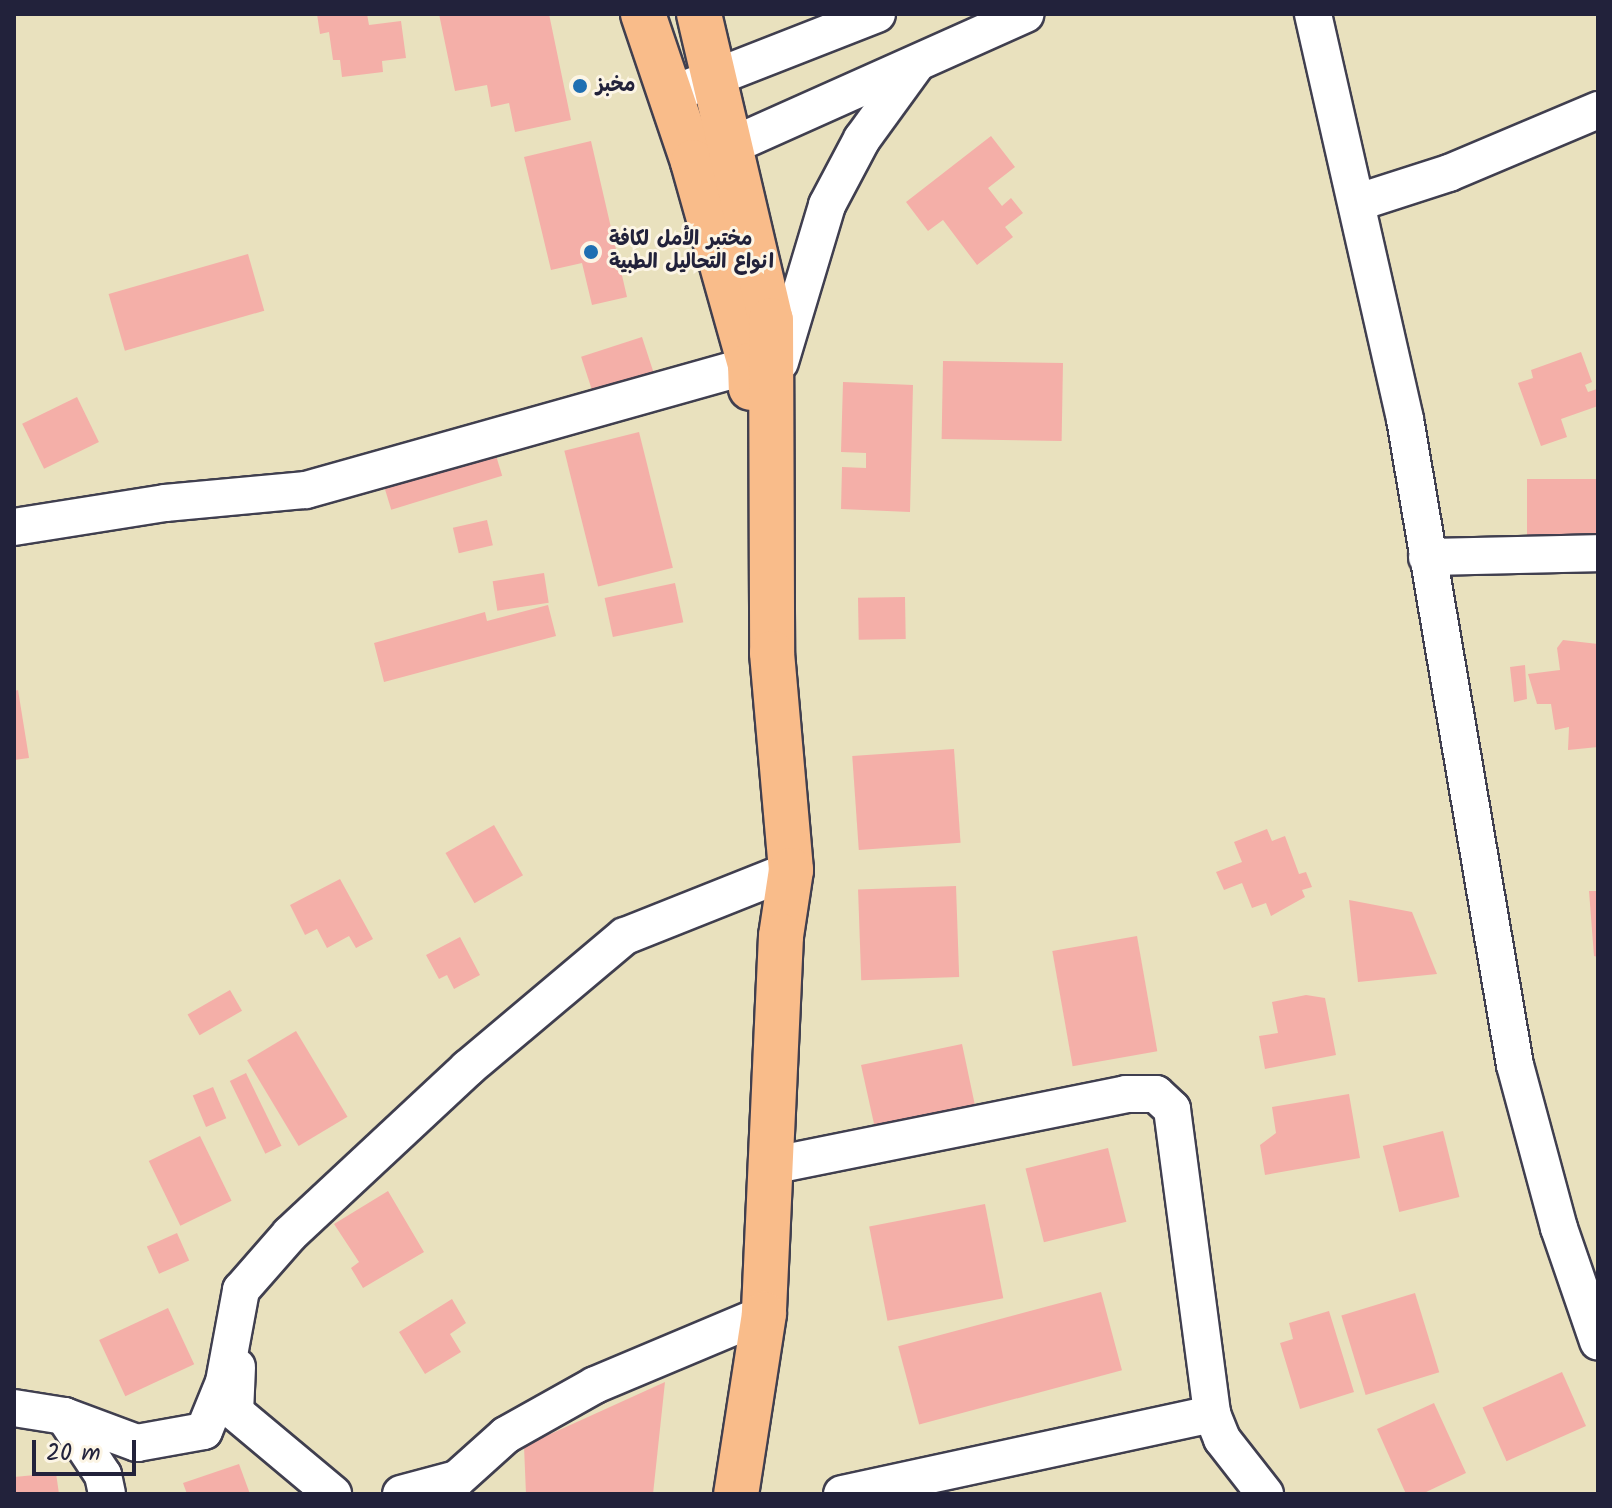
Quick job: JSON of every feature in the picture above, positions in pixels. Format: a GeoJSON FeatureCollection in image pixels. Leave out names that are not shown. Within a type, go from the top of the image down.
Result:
{"type":"FeatureCollection","features":[{"type":"Feature","properties":{"kind":"main road"},"geometry":{"type":"LineString","coordinates":[[643,14],[670,94],[712,154],[771,320],[762,376],[752,397],[770,469],[772,653],[791,870],[781,936],[764,1314],[736,1494]]}},
{"type":"Feature","properties":{"kind":"main road"},"geometry":{"type":"LineString","coordinates":[[699,14],[713,78],[712,154],[762,376]]}},
{"type":"Feature","properties":{"kind":"street"},"geometry":{"type":"LineString","coordinates":[[670,94],[877,14]]}},
{"type":"Feature","properties":{"kind":"street"},"geometry":{"type":"LineString","coordinates":[[712,154],[1026,14]]}},
{"type":"Feature","properties":{"kind":"street"},"geometry":{"type":"LineString","coordinates":[[1313,14],[1359,202],[1405,419],[1515,1065],[1559,1228],[1598,1341]]}},
{"type":"Feature","properties":{"kind":"street"},"geometry":{"type":"LineString","coordinates":[[14,527],[165,503],[306,490],[762,376],[827,205],[862,139],[916,65]]}},
{"type":"Feature","properties":{"kind":"street"},"geometry":{"type":"LineString","coordinates":[[1359,202],[1449,173],[1598,110]]}},
{"type":"Feature","properties":{"kind":"street"},"geometry":{"type":"LineString","coordinates":[[1427,557],[1598,553]]}},
{"type":"Feature","properties":{"kind":"street"},"geometry":{"type":"LineString","coordinates":[[14,1408],[64,1416],[137,1443],[204,1431],[224,1382],[241,1290],[290,1234],[468,1068],[625,936],[791,870]]}},
{"type":"Feature","properties":{"kind":"street"},"geometry":{"type":"LineString","coordinates":[[770,1166],[1126,1094],[1156,1094],[1172,1109],[1212,1414],[1222,1439],[1265,1494]]}},
{"type":"Feature","properties":{"kind":"street"},"geometry":{"type":"LineString","coordinates":[[241,1290],[235,1412],[333,1494]]}},
{"type":"Feature","properties":{"kind":"street"},"geometry":{"type":"LineString","coordinates":[[401,1494],[457,1479],[506,1435],[595,1385],[764,1314]]}},
{"type":"Feature","properties":{"kind":"street"},"geometry":{"type":"LineString","coordinates":[[842,1494],[1212,1414]]}},
{"type":"Feature","properties":{"kind":"street"},"geometry":{"type":"LineString","coordinates":[[64,1416],[103,1475],[107,1494]]}},
{"type":"Feature","properties":{"kind":"building"},"geometry":{"type":"Polygon","coordinates":[[[317,14],[367,14],[369,25],[401,21],[406,58],[382,61],[383,72],[342,77],[340,60],[333,60],[329,32],[320,34],[317,14]]]}},
{"type":"Feature","properties":{"kind":"building"},"geometry":{"type":"Polygon","coordinates":[[[439,14],[549,14],[571,120],[515,132],[509,103],[491,107],[487,85],[455,91],[439,14]]]}},
{"type":"Feature","properties":{"kind":"building"},"geometry":{"type":"Polygon","coordinates":[[[991,136],[1015,167],[988,188],[1002,206],[1011,198],[1023,213],[1005,227],[1013,237],[977,265],[943,220],[928,231],[906,202],[991,136]]]}},
{"type":"Feature","properties":{"kind":"building"},"geometry":{"type":"Polygon","coordinates":[[[591,141],[627,297],[592,305],[582,263],[551,270],[524,157],[591,141]]]}},
{"type":"Feature","properties":{"kind":"building"},"geometry":{"type":"Polygon","coordinates":[[[248,254],[264,311],[125,351],[109,294],[248,254]]]}},
{"type":"Feature","properties":{"kind":"building"},"geometry":{"type":"Polygon","coordinates":[[[642,337],[654,375],[593,395],[581,357],[642,337]]]}},
{"type":"Feature","properties":{"kind":"building"},"geometry":{"type":"Polygon","coordinates":[[[1581,352],[1592,382],[1585,385],[1588,392],[1597,389],[1598,406],[1561,419],[1567,437],[1541,446],[1518,383],[1533,378],[1531,370],[1581,352]]]}},
{"type":"Feature","properties":{"kind":"building"},"geometry":{"type":"Polygon","coordinates":[[[943,361],[1063,363],[1062,441],[942,439],[943,361]]]}},
{"type":"Feature","properties":{"kind":"building"},"geometry":{"type":"Polygon","coordinates":[[[843,382],[913,385],[910,512],[841,509],[842,467],[866,468],[866,453],[841,452],[843,382]]]}},
{"type":"Feature","properties":{"kind":"building"},"geometry":{"type":"Polygon","coordinates":[[[77,397],[99,442],[44,469],[22,424],[77,397]]]}},
{"type":"Feature","properties":{"kind":"building"},"geometry":{"type":"Polygon","coordinates":[[[639,432],[673,568],[598,586],[564,451],[639,432]]]}},
{"type":"Feature","properties":{"kind":"building"},"geometry":{"type":"Polygon","coordinates":[[[494,449],[502,476],[391,510],[383,483],[494,449]]]}},
{"type":"Feature","properties":{"kind":"building"},"geometry":{"type":"Polygon","coordinates":[[[1527,479],[1598,479],[1598,542],[1527,542],[1527,479]]]}},
{"type":"Feature","properties":{"kind":"building"},"geometry":{"type":"Polygon","coordinates":[[[487,520],[493,545],[459,553],[453,528],[487,520]]]}},
{"type":"Feature","properties":{"kind":"building"},"geometry":{"type":"Polygon","coordinates":[[[544,573],[549,603],[497,611],[493,581],[544,573]]]}},
{"type":"Feature","properties":{"kind":"building"},"geometry":{"type":"Polygon","coordinates":[[[675,583],[683,622],[613,637],[605,598],[675,583]]]}},
{"type":"Feature","properties":{"kind":"building"},"geometry":{"type":"Polygon","coordinates":[[[905,597],[906,639],[859,640],[858,598],[905,597]]]}},
{"type":"Feature","properties":{"kind":"building"},"geometry":{"type":"Polygon","coordinates":[[[548,605],[556,636],[384,682],[374,643],[485,612],[487,621],[548,605]]]}},
{"type":"Feature","properties":{"kind":"building"},"geometry":{"type":"Polygon","coordinates":[[[1563,640],[1598,644],[1598,747],[1568,750],[1569,727],[1555,730],[1551,704],[1537,704],[1528,674],[1560,670],[1557,648],[1563,640]]]}},
{"type":"Feature","properties":{"kind":"building"},"geometry":{"type":"Polygon","coordinates":[[[1525,665],[1527,699],[1514,702],[1510,667],[1525,665]]]}},
{"type":"Feature","properties":{"kind":"building"},"geometry":{"type":"Polygon","coordinates":[[[18,690],[29,758],[14,760],[14,691],[18,690]]]}},
{"type":"Feature","properties":{"kind":"building"},"geometry":{"type":"Polygon","coordinates":[[[954,749],[961,843],[859,850],[852,756],[954,749]]]}},
{"type":"Feature","properties":{"kind":"building"},"geometry":{"type":"Polygon","coordinates":[[[494,825],[523,875],[475,903],[446,853],[494,825]]]}},
{"type":"Feature","properties":{"kind":"building"},"geometry":{"type":"Polygon","coordinates":[[[1267,829],[1272,841],[1285,836],[1299,874],[1306,872],[1312,887],[1302,890],[1305,897],[1271,916],[1266,903],[1252,908],[1242,883],[1224,890],[1216,872],[1242,862],[1234,842],[1267,829]]]}},
{"type":"Feature","properties":{"kind":"building"},"geometry":{"type":"Polygon","coordinates":[[[340,879],[373,939],[356,948],[349,936],[327,948],[317,929],[305,935],[290,905],[340,879]]]}},
{"type":"Feature","properties":{"kind":"building"},"geometry":{"type":"Polygon","coordinates":[[[956,886],[959,977],[861,980],[858,889],[956,886]]]}},
{"type":"Feature","properties":{"kind":"building"},"geometry":{"type":"Polygon","coordinates":[[[1589,891],[1598,891],[1598,957],[1594,956],[1589,891]]]}},
{"type":"Feature","properties":{"kind":"building"},"geometry":{"type":"Polygon","coordinates":[[[1349,900],[1412,912],[1437,974],[1358,982],[1349,900]]]}},
{"type":"Feature","properties":{"kind":"building"},"geometry":{"type":"Polygon","coordinates":[[[1137,936],[1157,1051],[1073,1066],[1052,951],[1137,936]]]}},
{"type":"Feature","properties":{"kind":"building"},"geometry":{"type":"Polygon","coordinates":[[[460,937],[480,975],[454,989],[447,975],[439,979],[426,955],[460,937]]]}},
{"type":"Feature","properties":{"kind":"building"},"geometry":{"type":"Polygon","coordinates":[[[230,990],[242,1011],[200,1035],[188,1014],[230,990]]]}},
{"type":"Feature","properties":{"kind":"building"},"geometry":{"type":"Polygon","coordinates":[[[1306,995],[1325,998],[1336,1055],[1265,1069],[1259,1036],[1278,1033],[1272,1002],[1306,995]]]}},
{"type":"Feature","properties":{"kind":"building"},"geometry":{"type":"Polygon","coordinates":[[[296,1031],[348,1117],[299,1146],[247,1060],[296,1031]]]}},
{"type":"Feature","properties":{"kind":"building"},"geometry":{"type":"Polygon","coordinates":[[[962,1044],[977,1115],[882,1160],[861,1065],[962,1044]]]}},
{"type":"Feature","properties":{"kind":"building"},"geometry":{"type":"Polygon","coordinates":[[[246,1073],[282,1146],[265,1154],[230,1081],[246,1073]]]}},
{"type":"Feature","properties":{"kind":"building"},"geometry":{"type":"Polygon","coordinates":[[[213,1087],[226,1118],[206,1127],[193,1096],[213,1087]]]}},
{"type":"Feature","properties":{"kind":"building"},"geometry":{"type":"Polygon","coordinates":[[[1349,1094],[1360,1158],[1265,1175],[1260,1145],[1276,1133],[1272,1107],[1349,1094]]]}},
{"type":"Feature","properties":{"kind":"building"},"geometry":{"type":"Polygon","coordinates":[[[1443,1131],[1459,1197],[1399,1212],[1383,1146],[1443,1131]]]}},
{"type":"Feature","properties":{"kind":"building"},"geometry":{"type":"Polygon","coordinates":[[[200,1136],[232,1201],[180,1226],[149,1161],[200,1136]]]}},
{"type":"Feature","properties":{"kind":"building"},"geometry":{"type":"Polygon","coordinates":[[[1108,1148],[1126,1222],[1044,1242],[1026,1169],[1108,1148]]]}},
{"type":"Feature","properties":{"kind":"building"},"geometry":{"type":"Polygon","coordinates":[[[388,1191],[424,1252],[363,1288],[351,1268],[359,1262],[334,1224],[388,1191]]]}},
{"type":"Feature","properties":{"kind":"building"},"geometry":{"type":"Polygon","coordinates":[[[985,1204],[1003,1298],[887,1321],[869,1227],[985,1204]]]}},
{"type":"Feature","properties":{"kind":"building"},"geometry":{"type":"Polygon","coordinates":[[[177,1233],[189,1260],[159,1274],[147,1246],[177,1233]]]}},
{"type":"Feature","properties":{"kind":"building"},"geometry":{"type":"Polygon","coordinates":[[[1101,1292],[1122,1370],[919,1425],[898,1346],[1101,1292]]]}},
{"type":"Feature","properties":{"kind":"building"},"geometry":{"type":"Polygon","coordinates":[[[1415,1293],[1439,1372],[1366,1395],[1341,1316],[1415,1293]]]}},
{"type":"Feature","properties":{"kind":"building"},"geometry":{"type":"Polygon","coordinates":[[[452,1299],[466,1323],[450,1334],[461,1352],[425,1374],[399,1332],[452,1299]]]}},
{"type":"Feature","properties":{"kind":"building"},"geometry":{"type":"Polygon","coordinates":[[[168,1308],[194,1364],[125,1396],[99,1340],[168,1308]]]}},
{"type":"Feature","properties":{"kind":"building"},"geometry":{"type":"Polygon","coordinates":[[[1329,1311],[1354,1392],[1300,1409],[1280,1343],[1293,1339],[1289,1323],[1329,1311]]]}},
{"type":"Feature","properties":{"kind":"building"},"geometry":{"type":"Polygon","coordinates":[[[1562,1372],[1586,1426],[1507,1461],[1483,1407],[1562,1372]]]}},
{"type":"Feature","properties":{"kind":"building"},"geometry":{"type":"Polygon","coordinates":[[[665,1382],[653,1494],[526,1494],[524,1446],[665,1382]]]}},
{"type":"Feature","properties":{"kind":"building"},"geometry":{"type":"Polygon","coordinates":[[[1434,1403],[1466,1473],[1422,1494],[1406,1494],[1377,1429],[1434,1403]]]}},
{"type":"Feature","properties":{"kind":"building"},"geometry":{"type":"Polygon","coordinates":[[[239,1464],[250,1494],[187,1494],[183,1483],[239,1464]]]}},
{"type":"Feature","properties":{"kind":"building"},"geometry":{"type":"Polygon","coordinates":[[[56,1473],[59,1494],[14,1494],[14,1477],[56,1473]]]}},
{"type":"Feature","properties":{"kind":"place","name":"مخبز"},"geometry":{"type":"Point","coordinates":[580,86]}},
{"type":"Feature","properties":{"kind":"place","name":"مختبر الأمل لكافة انواع التحاليل الطبية"},"geometry":{"type":"Point","coordinates":[591,252]}}]}
